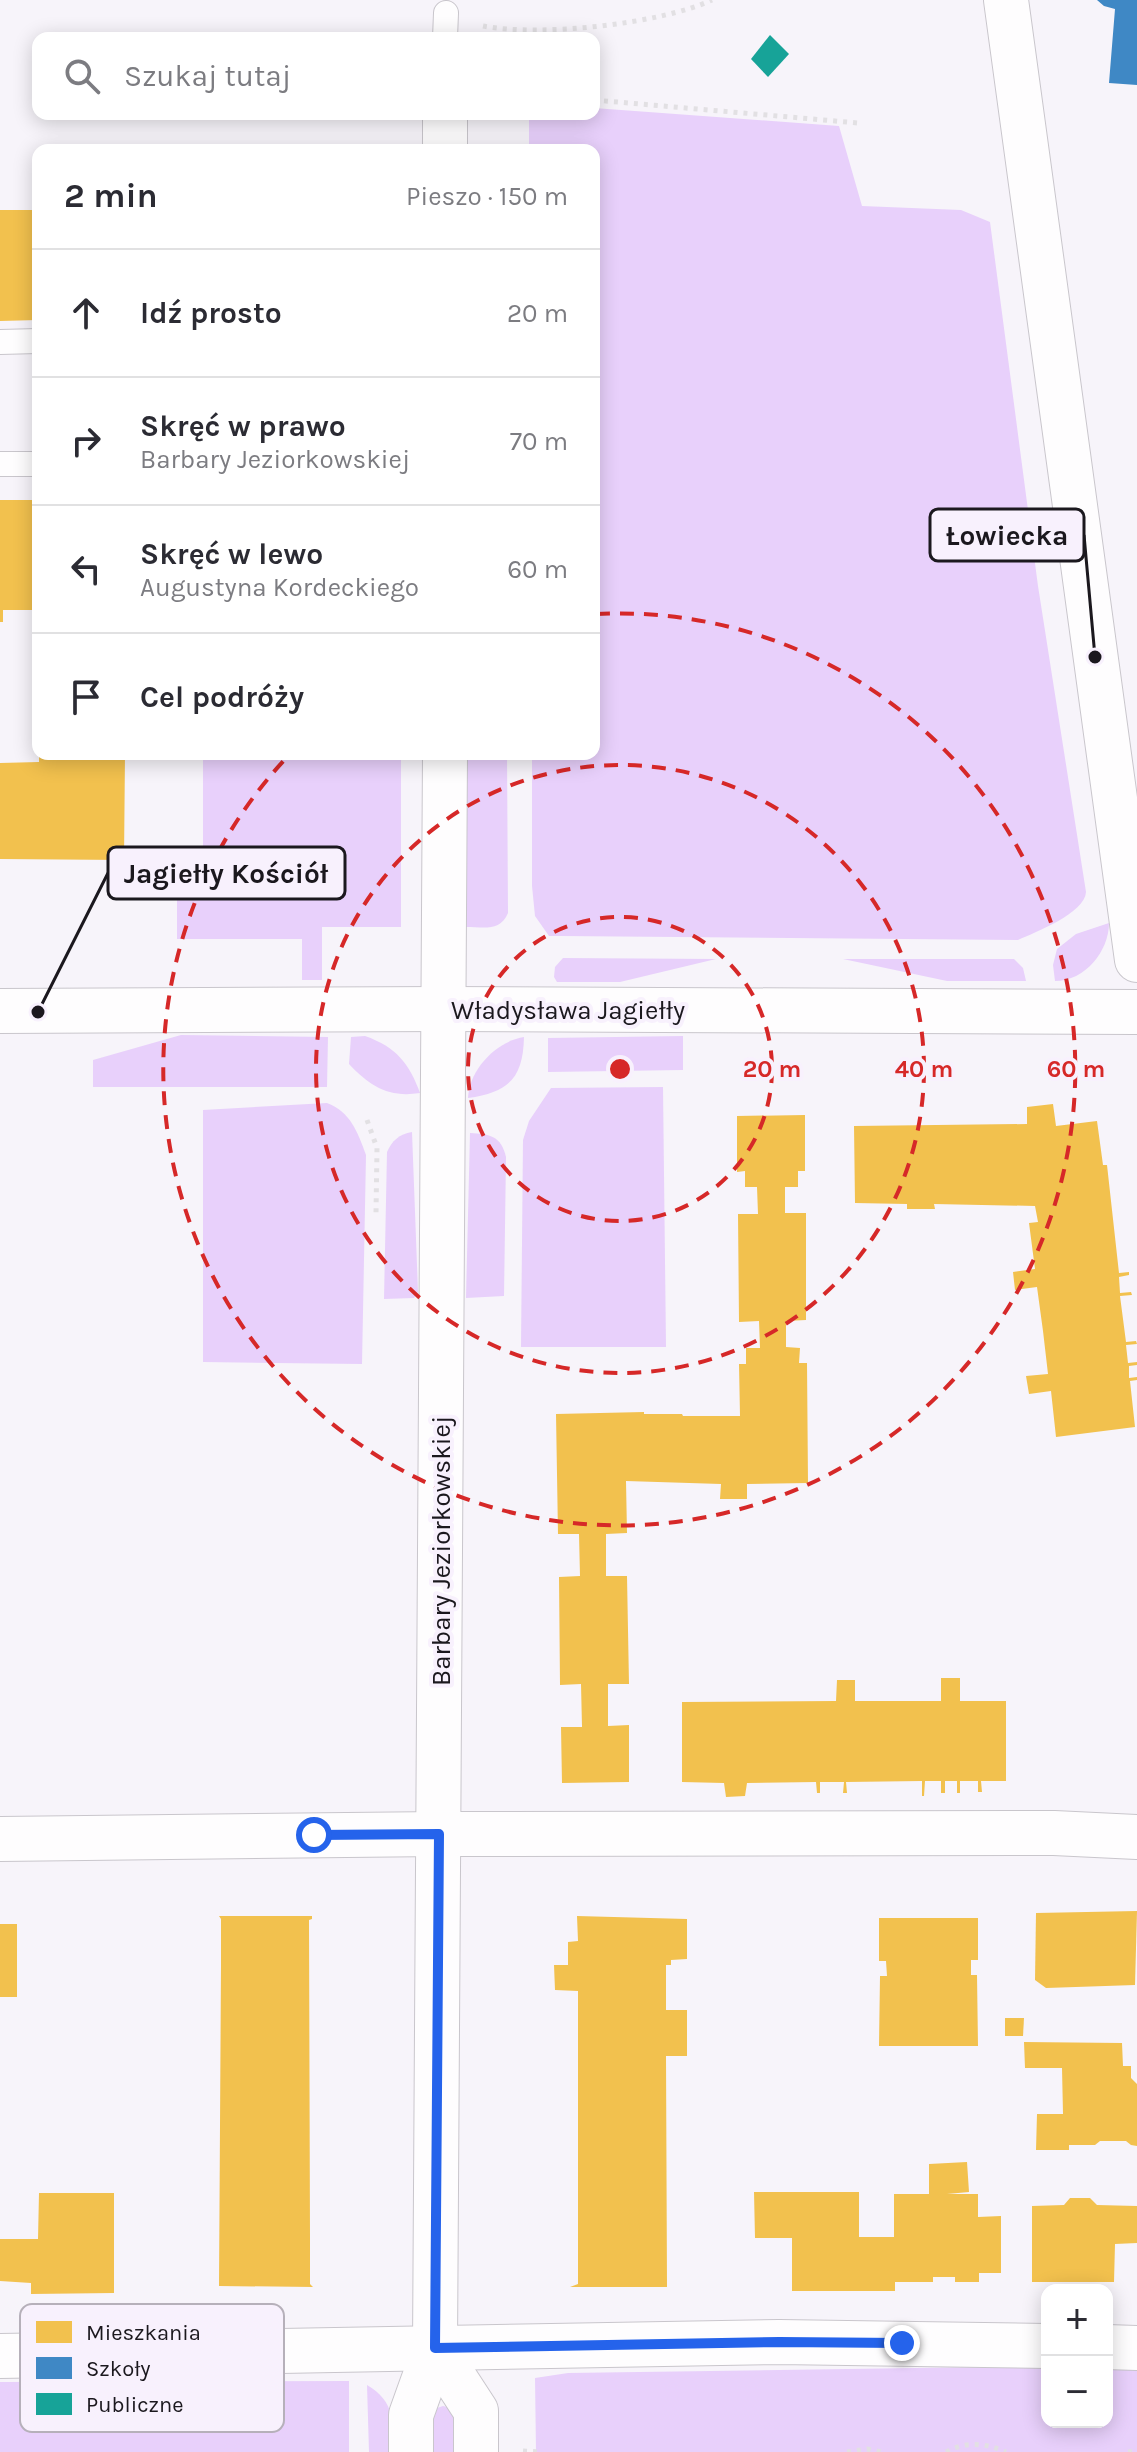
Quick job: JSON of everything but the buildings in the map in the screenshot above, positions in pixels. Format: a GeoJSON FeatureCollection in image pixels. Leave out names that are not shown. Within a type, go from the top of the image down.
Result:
{"type":"FeatureCollection","features":[{"type":"Feature","properties":{"kind":"street"},"geometry":{"type":"LineString","coordinates":[[1006,0],[1137,960]]}},
{"type":"Feature","properties":{"kind":"street"},"geometry":{"type":"LineString","coordinates":[[445,120],[445,144]]}},
{"type":"Feature","properties":{"kind":"street","name":"Barbary Jeziorkowskiej"},"geometry":{"type":"LineString","coordinates":[[411,2452],[411,2415],[435,2348],[445,760]]}},
{"type":"Feature","properties":{"kind":"street","name":"Władysława Jagiełły"},"geometry":{"type":"LineString","coordinates":[[0,1011],[1137,1012]]}},
{"type":"Feature","properties":{"kind":"street"},"geometry":{"type":"LineString","coordinates":[[0,1839],[439,1834],[1054,1833],[1137,1837]]}},
{"type":"Feature","properties":{"kind":"street"},"geometry":{"type":"LineString","coordinates":[[284,2351],[779,2342],[1041,2346]]}},
{"type":"Feature","properties":{"kind":"street"},"geometry":{"type":"LineString","coordinates":[[1113,2347],[1137,2348]]}},
{"type":"Feature","properties":{"kind":"street"},"geometry":{"type":"LineString","coordinates":[[435,2348],[476,2411],[476,2452]]}},
{"type":"Feature","properties":{"kind":"street"},"geometry":{"type":"LineString","coordinates":[[0,2356],[20,2356]]}},
{"type":"Feature","properties":{"kind":"lane"},"geometry":{"type":"LineString","coordinates":[[445,32],[446,13]]}},
{"type":"Feature","properties":{"kind":"lane"},"geometry":{"type":"LineString","coordinates":[[0,342],[32,341]]}},
{"type":"Feature","properties":{"kind":"lane"},"geometry":{"type":"LineString","coordinates":[[0,464],[32,464]]}},
{"type":"Feature","properties":{"kind":"path"},"geometry":{"type":"LineString","coordinates":[[506,31],[532,32],[595,26],[688,11],[712,0]]}},
{"type":"Feature","properties":{"kind":"path"},"geometry":{"type":"LineString","coordinates":[[600,101],[858,123]]}},
{"type":"Feature","properties":{"kind":"path"},"geometry":{"type":"LineString","coordinates":[[367,1120],[377,1148],[376,1213]]}},
{"type":"Feature","properties":{"kind":"path"},"geometry":{"type":"LineString","coordinates":[[946,2452],[969,2444],[987,2445],[1006,2452]]}},
{"type":"Feature","properties":{"kind":"path"},"geometry":{"type":"LineString","coordinates":[[847,2452],[867,2449],[882,2452]]}},
{"type":"Feature","properties":{"kind":"path"},"geometry":{"type":"LineString","coordinates":[[1128,2452],[1137,2451]]}},
{"type":"Feature","properties":{"kind":"shaded area"},"geometry":{"type":"Polygon","coordinates":[[[600,108],[839,126],[862,206],[961,210],[990,222],[1038,586],[1086,892],[1084,900],[1069,914],[1018,940],[549,936],[535,916],[532,886],[532,760],[600,760],[600,144],[529,144],[529,120],[600,120],[600,108]]]}},
{"type":"Feature","properties":{"kind":"shaded area"},"geometry":{"type":"Polygon","coordinates":[[[203,760],[401,760],[401,927],[322,927],[322,980],[302,980],[302,939],[177,939],[177,866],[203,866],[203,760]]]}},
{"type":"Feature","properties":{"kind":"shaded area"},"geometry":{"type":"Polygon","coordinates":[[[465,760],[507,760],[508,913],[496,926],[466,927],[465,760]]]}},
{"type":"Feature","properties":{"kind":"shaded area"},"geometry":{"type":"Polygon","coordinates":[[[1109,923],[1105,944],[1093,962],[1076,976],[1055,981],[1053,965],[1057,949],[1076,934],[1109,923]]]}},
{"type":"Feature","properties":{"kind":"shaded area"},"geometry":{"type":"Polygon","coordinates":[[[563,958],[716,959],[620,982],[557,982],[555,967],[563,958]]]}},
{"type":"Feature","properties":{"kind":"shaded area"},"geometry":{"type":"Polygon","coordinates":[[[843,959],[1014,959],[1023,968],[1026,981],[947,981],[843,959]]]}},
{"type":"Feature","properties":{"kind":"shaded area"},"geometry":{"type":"Polygon","coordinates":[[[181,1035],[328,1037],[327,1087],[93,1087],[93,1060],[181,1035]]]}},
{"type":"Feature","properties":{"kind":"shaded area"},"geometry":{"type":"Polygon","coordinates":[[[365,1036],[385,1045],[400,1057],[420,1093],[398,1094],[380,1089],[349,1064],[351,1037],[365,1036]]]}},
{"type":"Feature","properties":{"kind":"shaded area"},"geometry":{"type":"Polygon","coordinates":[[[683,1036],[683,1070],[548,1072],[548,1038],[683,1036]]]}},
{"type":"Feature","properties":{"kind":"shaded area"},"geometry":{"type":"Polygon","coordinates":[[[524,1037],[521,1063],[511,1080],[494,1092],[468,1098],[473,1077],[486,1058],[504,1044],[524,1037]]]}},
{"type":"Feature","properties":{"kind":"shaded area"},"geometry":{"type":"Polygon","coordinates":[[[663,1087],[666,1347],[521,1347],[523,1140],[529,1121],[551,1088],[663,1087]]]}},
{"type":"Feature","properties":{"kind":"shaded area"},"geometry":{"type":"Polygon","coordinates":[[[327,1103],[347,1117],[366,1155],[362,1364],[203,1362],[203,1110],[327,1103]]]}},
{"type":"Feature","properties":{"kind":"shaded area"},"geometry":{"type":"Polygon","coordinates":[[[412,1132],[418,1292],[414,1298],[384,1299],[387,1152],[396,1139],[412,1132]]]}},
{"type":"Feature","properties":{"kind":"shaded area"},"geometry":{"type":"Polygon","coordinates":[[[470,1133],[498,1140],[506,1157],[504,1296],[466,1298],[470,1133]]]}},
{"type":"Feature","properties":{"kind":"shaded area"},"geometry":{"type":"Polygon","coordinates":[[[1113,2365],[1137,2365],[1137,2452],[536,2452],[535,2378],[568,2373],[1041,2366],[1041,2428],[1113,2428],[1113,2365]]]}},
{"type":"Feature","properties":{"kind":"shaded area"},"geometry":{"type":"Polygon","coordinates":[[[284,2381],[349,2381],[349,2452],[0,2452],[0,2382],[20,2382],[20,2432],[284,2432],[284,2381]]]}},
{"type":"Feature","properties":{"kind":"shaded area"},"geometry":{"type":"Polygon","coordinates":[[[367,2385],[388,2406],[395,2452],[369,2452],[367,2385]]]}},
{"type":"Feature","properties":{"kind":"shaded area"},"geometry":{"type":"Polygon","coordinates":[[[443,2406],[455,2409],[463,2452],[425,2452],[431,2410],[443,2406]]]}},
{"type":"Feature","properties":{"kind":"place","name":"Łowiecka"},"geometry":{"type":"Point","coordinates":[1095,657]}},
{"type":"Feature","properties":{"kind":"place","name":"Jagiełły Kościół"},"geometry":{"type":"Point","coordinates":[38,1012]}},
{"type":"Feature","properties":{"kind":"route"},"geometry":{"type":"LineString","coordinates":[[314,1835],[439,1834],[435,2348],[902,2343]]}}]}
